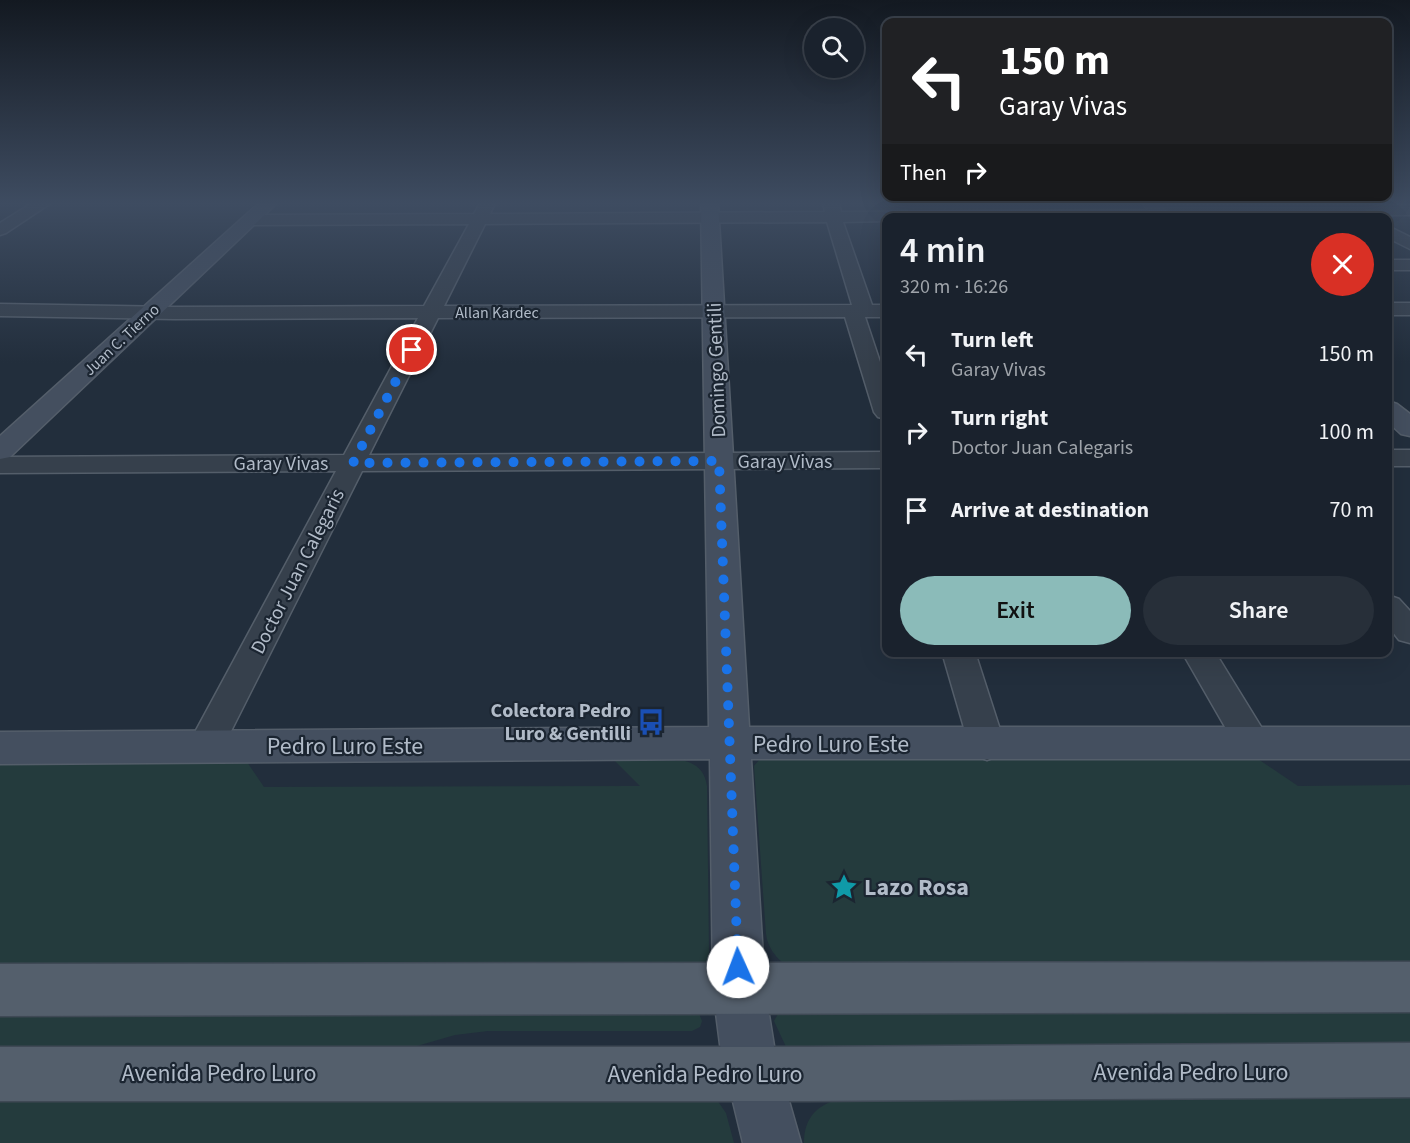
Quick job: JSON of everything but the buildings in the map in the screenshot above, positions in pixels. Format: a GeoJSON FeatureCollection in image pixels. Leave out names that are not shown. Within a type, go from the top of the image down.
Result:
{"type":"FeatureCollection","features":[{"type":"Feature","properties":{"kind":"main road"},"geometry":{"type":"LineString","coordinates":[[0,990],[1410,987]]}},
{"type":"Feature","properties":{"kind":"main road","name":"Avenida Pedro Luro"},"geometry":{"type":"LineString","coordinates":[[0,1074],[753,1074],[1410,1070]]}},
{"type":"Feature","properties":{"kind":"street","name":"Juan C. Tierno"},"geometry":{"type":"LineString","coordinates":[[1,452],[211,256]]}},
{"type":"Feature","properties":{"kind":"street","name":"Doctor Juan Calegaris"},"geometry":{"type":"LineString","coordinates":[[205,747],[460,256]]}},
{"type":"Feature","properties":{"kind":"street","name":"Domingo Gentili"},"geometry":{"type":"LineString","coordinates":[[712,256],[739,990],[753,1074],[772,1143]]}},
{"type":"Feature","properties":{"kind":"street"},"geometry":{"type":"LineString","coordinates":[[848,256],[863,306],[855,315],[856,321],[882,400]]}},
{"type":"Feature","properties":{"kind":"street"},"geometry":{"type":"LineString","coordinates":[[1392,265],[1410,265]]}},
{"type":"Feature","properties":{"kind":"street"},"geometry":{"type":"LineString","coordinates":[[1392,309],[1410,309]]}},
{"type":"Feature","properties":{"kind":"street","name":"Allan Kardec"},"geometry":{"type":"LineString","coordinates":[[0,310],[151,312],[882,311]]}},
{"type":"Feature","properties":{"kind":"street"},"geometry":{"type":"LineString","coordinates":[[1392,412],[1410,428]]}},
{"type":"Feature","properties":{"kind":"street","name":"Garay Vivas"},"geometry":{"type":"LineString","coordinates":[[1,452],[353,463],[882,460]]}},
{"type":"Feature","properties":{"kind":"street"},"geometry":{"type":"LineString","coordinates":[[1392,458],[1410,458]]}},
{"type":"Feature","properties":{"kind":"street"},"geometry":{"type":"LineString","coordinates":[[1392,611],[1410,632]]}},
{"type":"Feature","properties":{"kind":"street"},"geometry":{"type":"LineString","coordinates":[[960,657],[987,745]]}},
{"type":"Feature","properties":{"kind":"street"},"geometry":{"type":"LineString","coordinates":[[1201,657],[1253,743]]}},
{"type":"Feature","properties":{"kind":"street","name":"Pedro Luro Este"},"geometry":{"type":"LineString","coordinates":[[0,748],[730,743],[987,745],[1410,743]]}},
{"type":"Feature","properties":{"kind":"green space"},"geometry":{"type":"Polygon","coordinates":[[[1255,757],[1298,786],[1410,785],[1410,967],[783,963],[768,943],[754,766],[760,759],[1255,757]]]}},
{"type":"Feature","properties":{"kind":"green space"},"geometry":{"type":"Polygon","coordinates":[[[614,760],[685,761],[698,767],[705,777],[709,953],[705,965],[0,971],[0,763],[247,762],[264,787],[640,786],[614,760]]]}},
{"type":"Feature","properties":{"kind":"green space"},"geometry":{"type":"Polygon","coordinates":[[[1410,1008],[1410,1050],[787,1049],[774,1021],[779,1012],[1410,1008]]]}},
{"type":"Feature","properties":{"kind":"green space"},"geometry":{"type":"Polygon","coordinates":[[[0,1010],[698,1011],[702,1021],[700,1027],[692,1031],[488,1031],[455,1035],[410,1048],[0,1053],[0,1010]]]}},
{"type":"Feature","properties":{"kind":"green space"},"geometry":{"type":"Polygon","coordinates":[[[1410,1096],[1410,1143],[804,1143],[809,1119],[825,1104],[841,1099],[1410,1096]]]}},
{"type":"Feature","properties":{"kind":"green space"},"geometry":{"type":"Polygon","coordinates":[[[0,1098],[717,1100],[726,1113],[734,1143],[0,1143],[0,1098]]]}},
{"type":"Feature","properties":{"kind":"place","name":"Colectora Pedro Luro & Gentilli"},"geometry":{"type":"Point","coordinates":[651,722]}},
{"type":"Feature","properties":{"kind":"place","name":"Lazo Rosa"},"geometry":{"type":"Point","coordinates":[844,887]}},
{"type":"Feature","properties":{"kind":"route"},"geometry":{"type":"LineString","coordinates":[[412,350],[353,463],[719,461],[738,967]]}}]}
